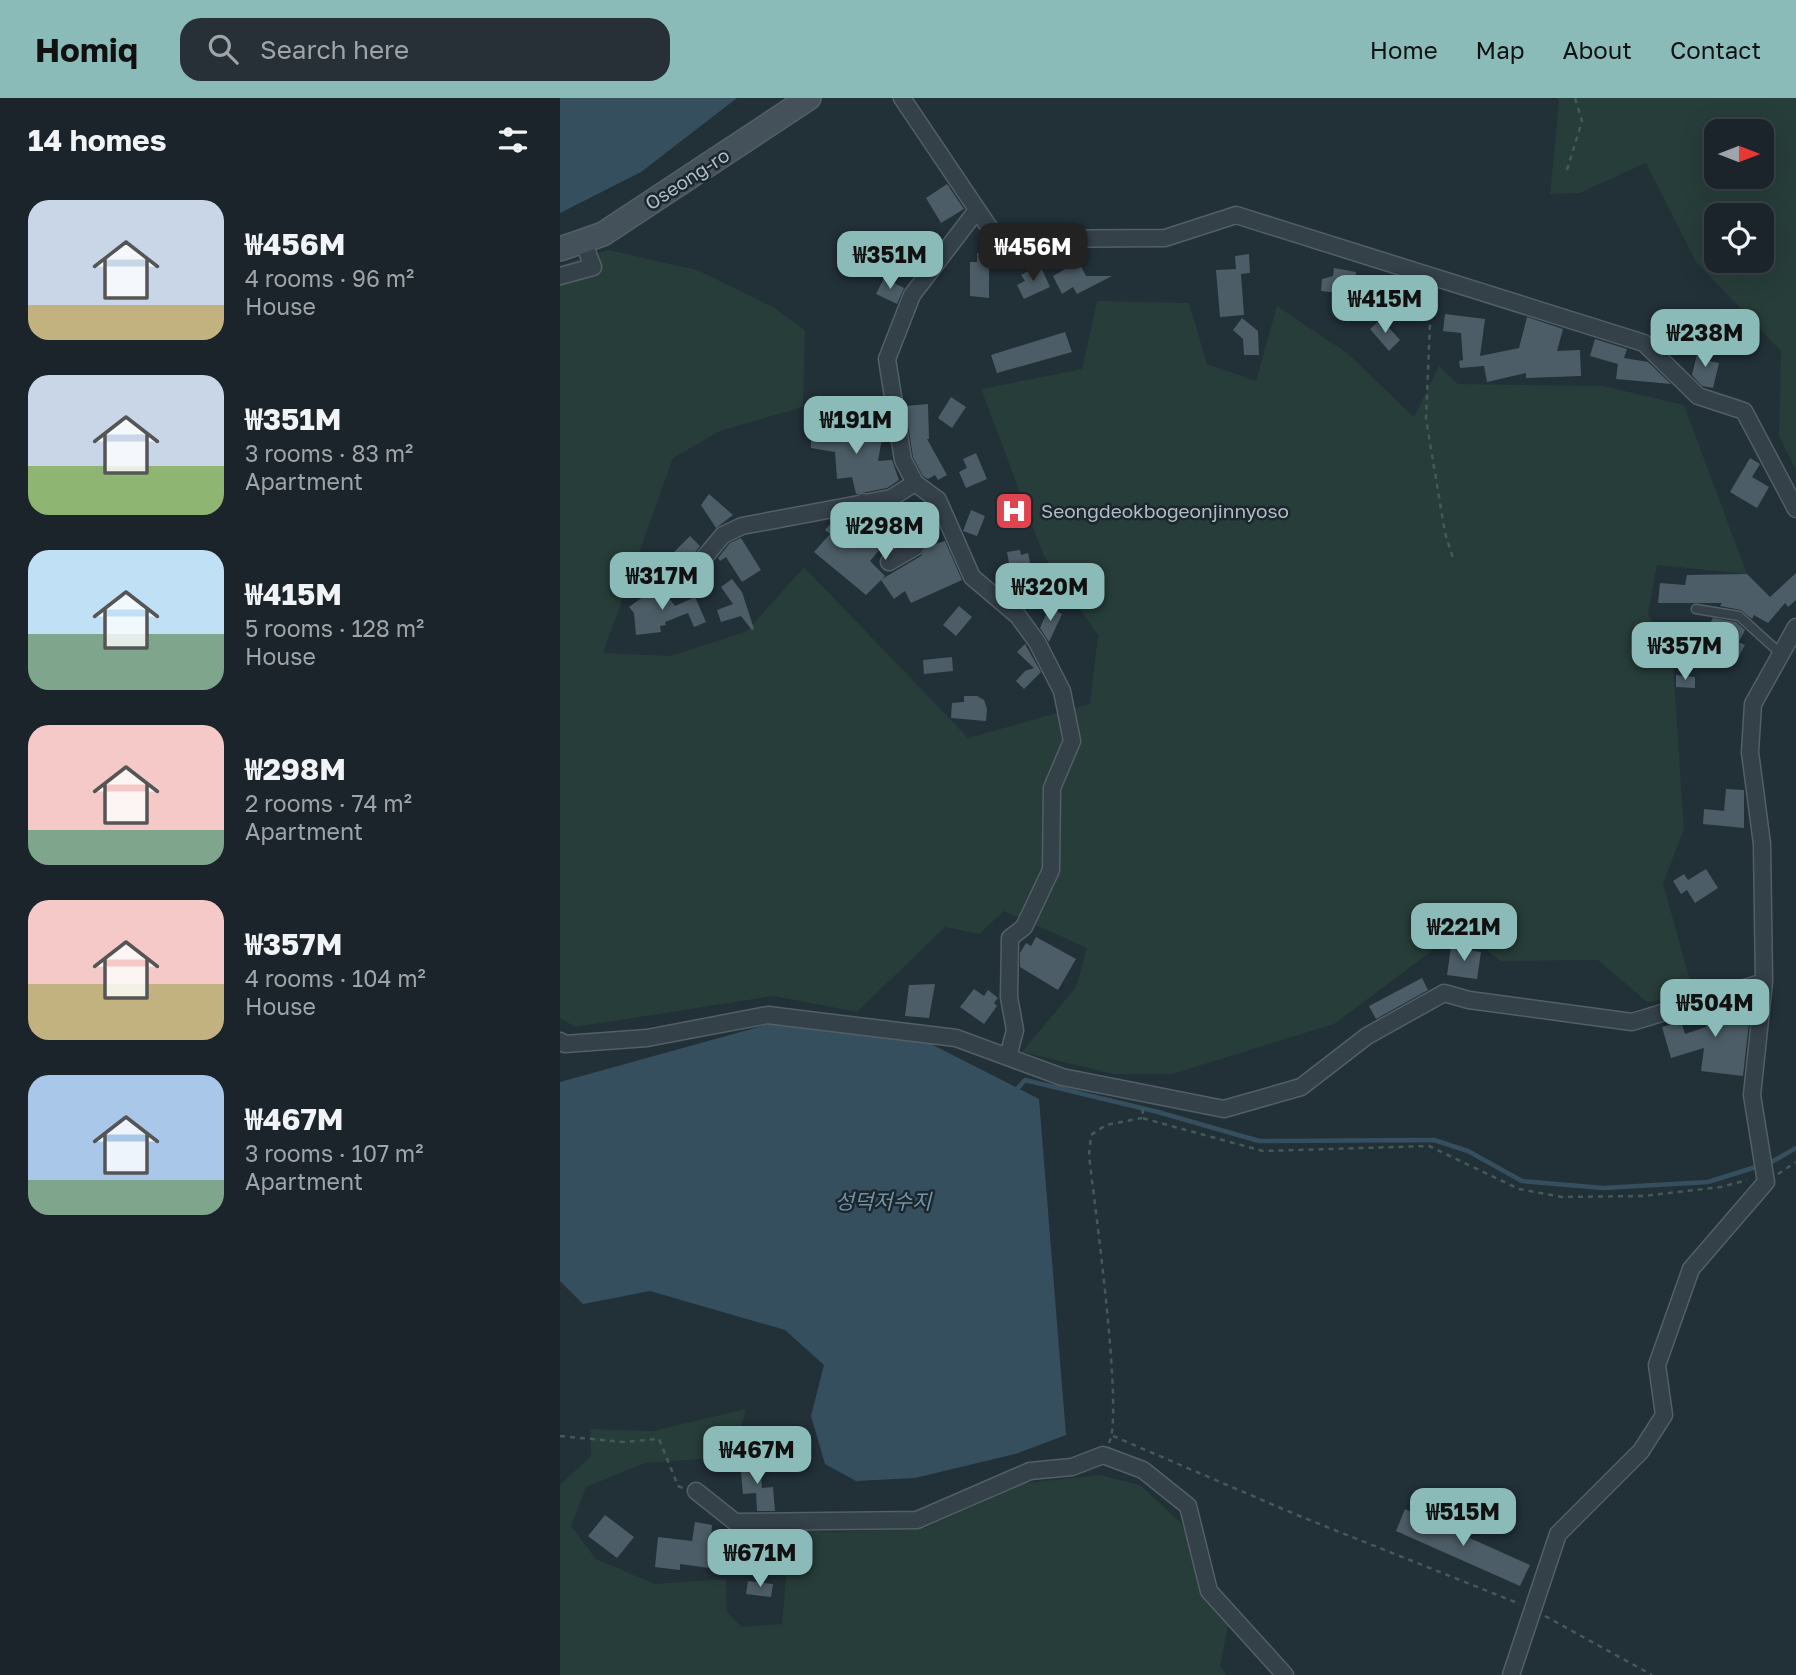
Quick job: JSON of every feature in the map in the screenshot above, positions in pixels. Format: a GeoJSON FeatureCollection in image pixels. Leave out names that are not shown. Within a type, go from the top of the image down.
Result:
{"type":"FeatureCollection","features":[{"type":"Feature","properties":{"kind":"main road","name":"Oseong-ro"},"geometry":{"type":"LineString","coordinates":[[560,249],[615,226],[809,98]]}},
{"type":"Feature","properties":{"kind":"street"},"geometry":{"type":"LineString","coordinates":[[902,98],[997,239],[1165,238],[1236,215],[1644,343],[1698,396],[1744,411],[1796,509]]}},
{"type":"Feature","properties":{"kind":"street"},"geometry":{"type":"LineString","coordinates":[[977,210],[912,295],[887,359],[903,460],[915,483],[937,500],[972,577],[1018,616],[1037,642],[1062,691],[1072,741],[1052,788],[1051,870],[1024,927],[1010,938],[1009,997],[1015,1030],[1008,1058]]}},
{"type":"Feature","properties":{"kind":"street"},"geometry":{"type":"LineString","coordinates":[[560,276],[593,267],[583,241]]}},
{"type":"Feature","properties":{"kind":"street"},"geometry":{"type":"LineString","coordinates":[[683,583],[723,535],[742,526],[891,498],[915,483]]}},
{"type":"Feature","properties":{"kind":"street"},"geometry":{"type":"LineString","coordinates":[[863,502],[915,547],[889,562]]}},
{"type":"Feature","properties":{"kind":"street"},"geometry":{"type":"LineString","coordinates":[[1511,1675],[1558,1534],[1641,1451],[1664,1415],[1657,1364],[1691,1269],[1764,1171],[1752,1095],[1764,982],[1762,844],[1750,752],[1753,704],[1796,626]]}},
{"type":"Feature","properties":{"kind":"street"},"geometry":{"type":"LineString","coordinates":[[560,1041],[565,1044],[647,1038],[768,1015],[956,1038],[1062,1077],[1224,1109],[1301,1087],[1367,1036],[1444,993],[1469,1000],[1632,1022],[1764,982]]}},
{"type":"Feature","properties":{"kind":"street"},"geometry":{"type":"LineString","coordinates":[[696,1491],[735,1522],[917,1520],[1030,1471],[1072,1467],[1103,1455],[1143,1470],[1188,1506],[1209,1591],[1285,1675]]}},
{"type":"Feature","properties":{"kind":"lane"},"geometry":{"type":"LineString","coordinates":[[1696,609],[1739,616],[1780,653]]}},
{"type":"Feature","properties":{"kind":"path"},"geometry":{"type":"LineString","coordinates":[[1567,170],[1582,121],[1574,98]]}},
{"type":"Feature","properties":{"kind":"path"},"geometry":{"type":"LineString","coordinates":[[1390,263],[1430,323],[1426,419],[1446,533],[1454,558]]}},
{"type":"Feature","properties":{"kind":"path"},"geometry":{"type":"LineString","coordinates":[[1103,1455],[1113,1436],[1113,1395],[1089,1155],[1091,1135],[1106,1125],[1142,1116],[1263,1151],[1429,1146],[1519,1189],[1562,1197],[1643,1196],[1721,1187],[1756,1178],[1764,1171],[1796,1162]]}},
{"type":"Feature","properties":{"kind":"path"},"geometry":{"type":"LineString","coordinates":[[560,1436],[623,1442],[659,1439],[678,1486],[696,1491]]}},
{"type":"Feature","properties":{"kind":"path"},"geometry":{"type":"LineString","coordinates":[[1113,1436],[1297,1515],[1534,1610],[1652,1675]]}},
{"type":"Feature","properties":{"kind":"green space"},"geometry":{"type":"Polygon","coordinates":[[[1557,98],[1796,98],[1796,470],[1779,436],[1781,351],[1707,273],[1774,273],[1774,203],[1704,203],[1704,270],[1696,262],[1646,163],[1580,193],[1550,194],[1559,102],[1557,98]]]}},
{"type":"Feature","properties":{"kind":"green space"},"geometry":{"type":"Polygon","coordinates":[[[608,250],[697,270],[773,307],[805,330],[803,407],[720,431],[673,458],[603,653],[671,656],[747,631],[804,567],[968,738],[1090,704],[1098,635],[1044,556],[981,389],[1082,369],[1097,301],[1189,303],[1207,364],[1256,381],[1277,306],[1347,353],[1414,417],[1439,366],[1458,384],[1603,386],[1684,405],[1747,574],[1657,565],[1648,614],[1672,648],[1684,830],[1663,883],[1694,995],[1647,1002],[1598,960],[1500,961],[1461,929],[1334,1024],[1172,1074],[1113,1074],[1022,1052],[1076,987],[1087,948],[1004,911],[979,934],[945,927],[857,1012],[774,996],[575,1027],[560,1018],[560,265],[608,250]]]}},
{"type":"Feature","properties":{"kind":"green space"},"geometry":{"type":"Polygon","coordinates":[[[746,1409],[736,1443],[701,1459],[645,1463],[586,1487],[571,1526],[596,1559],[655,1584],[726,1579],[727,1612],[741,1627],[782,1624],[790,1529],[833,1532],[925,1528],[1025,1483],[1100,1475],[1140,1485],[1181,1523],[1228,1626],[1220,1666],[1227,1675],[560,1675],[560,1485],[591,1456],[590,1429],[653,1431],[746,1409]]]}},
{"type":"Feature","properties":{"kind":"water"},"geometry":{"type":"Polygon","coordinates":[[[560,98],[737,98],[641,172],[560,213],[560,98]]]}},
{"type":"Feature","properties":{"kind":"water","name":"성덕저수지"},"geometry":{"type":"Polygon","coordinates":[[[773,1023],[925,1041],[1039,1099],[1066,1435],[1015,1454],[915,1478],[856,1481],[825,1464],[811,1416],[824,1365],[785,1330],[650,1291],[583,1304],[560,1281],[560,1082],[773,1023]]]}},
{"type":"Feature","properties":{"kind":"building"},"geometry":{"type":"Polygon","coordinates":[[[947,184],[964,209],[941,223],[926,198],[947,184]]]}},
{"type":"Feature","properties":{"kind":"building"},"geometry":{"type":"Polygon","coordinates":[[[1072,249],[1086,276],[1112,276],[1077,294],[1073,287],[1062,294],[1053,276],[1067,268],[1060,254],[1072,249]]]}},
{"type":"Feature","properties":{"kind":"building"},"geometry":{"type":"Polygon","coordinates":[[[977,253],[989,253],[989,298],[970,296],[970,262],[977,262],[977,253]]]}},
{"type":"Feature","properties":{"kind":"building"},"geometry":{"type":"Polygon","coordinates":[[[1249,254],[1250,273],[1241,274],[1244,315],[1220,317],[1216,270],[1236,269],[1235,256],[1249,254]]]}},
{"type":"Feature","properties":{"kind":"building"},"geometry":{"type":"Polygon","coordinates":[[[1040,265],[1050,287],[1024,299],[1017,285],[1025,281],[1021,275],[1040,265]]]}},
{"type":"Feature","properties":{"kind":"building"},"geometry":{"type":"Polygon","coordinates":[[[1334,268],[1356,272],[1354,295],[1321,291],[1322,279],[1333,276],[1334,268]]]}},
{"type":"Feature","properties":{"kind":"building"},"geometry":{"type":"Polygon","coordinates":[[[884,278],[904,288],[897,304],[876,294],[884,278]]]}},
{"type":"Feature","properties":{"kind":"building"},"geometry":{"type":"Polygon","coordinates":[[[1445,314],[1485,319],[1480,356],[1519,348],[1527,317],[1563,329],[1557,351],[1580,350],[1581,376],[1526,378],[1526,373],[1487,382],[1484,366],[1460,368],[1459,361],[1463,360],[1461,333],[1443,331],[1445,314]]]}},
{"type":"Feature","properties":{"kind":"building"},"geometry":{"type":"Polygon","coordinates":[[[1242,318],[1258,331],[1259,355],[1244,355],[1243,339],[1233,330],[1242,318]]]}},
{"type":"Feature","properties":{"kind":"building"},"geometry":{"type":"Polygon","coordinates":[[[1692,318],[1699,330],[1689,336],[1682,324],[1692,318]]]}},
{"type":"Feature","properties":{"kind":"building"},"geometry":{"type":"Polygon","coordinates":[[[1743,318],[1754,343],[1737,351],[1726,326],[1743,318]]]}},
{"type":"Feature","properties":{"kind":"building"},"geometry":{"type":"Polygon","coordinates":[[[1381,319],[1400,340],[1389,351],[1370,329],[1381,319]]]}},
{"type":"Feature","properties":{"kind":"building"},"geometry":{"type":"Polygon","coordinates":[[[1065,332],[1072,352],[997,373],[991,355],[1065,332]]]}},
{"type":"Feature","properties":{"kind":"building"},"geometry":{"type":"Polygon","coordinates":[[[1595,339],[1627,349],[1624,358],[1648,362],[1671,384],[1616,379],[1618,364],[1590,356],[1595,339]]]}},
{"type":"Feature","properties":{"kind":"building"},"geometry":{"type":"Polygon","coordinates":[[[1698,350],[1712,353],[1710,361],[1719,363],[1713,388],[1702,386],[1692,375],[1698,350]]]}},
{"type":"Feature","properties":{"kind":"building"},"geometry":{"type":"Polygon","coordinates":[[[951,397],[966,407],[952,428],[938,418],[951,397]]]}},
{"type":"Feature","properties":{"kind":"building"},"geometry":{"type":"Polygon","coordinates":[[[928,404],[927,439],[947,475],[938,480],[935,475],[928,479],[923,476],[913,457],[905,406],[928,404]]]}},
{"type":"Feature","properties":{"kind":"building"},"geometry":{"type":"Polygon","coordinates":[[[811,421],[883,433],[878,461],[892,460],[899,480],[887,488],[856,494],[852,477],[837,479],[835,452],[811,448],[811,421]]]}},
{"type":"Feature","properties":{"kind":"building"},"geometry":{"type":"Polygon","coordinates":[[[976,453],[987,479],[966,488],[959,472],[967,468],[963,459],[976,453]]]}},
{"type":"Feature","properties":{"kind":"building"},"geometry":{"type":"Polygon","coordinates":[[[1750,458],[1760,464],[1752,477],[1769,487],[1757,508],[1730,492],[1750,458]]]}},
{"type":"Feature","properties":{"kind":"building"},"geometry":{"type":"Polygon","coordinates":[[[709,494],[733,515],[716,528],[701,505],[709,494]]]}},
{"type":"Feature","properties":{"kind":"building"},"geometry":{"type":"Polygon","coordinates":[[[971,510],[985,516],[977,536],[963,531],[971,510]]]}},
{"type":"Feature","properties":{"kind":"building"},"geometry":{"type":"Polygon","coordinates":[[[859,515],[888,540],[870,561],[885,576],[882,579],[921,556],[925,547],[945,541],[962,580],[911,603],[905,591],[894,599],[881,580],[866,595],[814,552],[830,534],[825,530],[835,519],[841,521],[859,515]]]}},
{"type":"Feature","properties":{"kind":"building"},"geometry":{"type":"Polygon","coordinates":[[[690,536],[700,546],[671,585],[656,570],[690,536]]]}},
{"type":"Feature","properties":{"kind":"building"},"geometry":{"type":"Polygon","coordinates":[[[741,538],[761,570],[742,582],[726,557],[720,561],[718,558],[730,543],[741,538]]]}},
{"type":"Feature","properties":{"kind":"building"},"geometry":{"type":"Polygon","coordinates":[[[1020,550],[1021,555],[1028,553],[1033,577],[1020,579],[1019,572],[1011,574],[1007,552],[1020,550]]]}},
{"type":"Feature","properties":{"kind":"building"},"geometry":{"type":"Polygon","coordinates":[[[1796,573],[1796,600],[1788,607],[1785,603],[1768,623],[1754,615],[1752,619],[1741,610],[1720,606],[1722,603],[1658,603],[1660,583],[1685,585],[1687,575],[1747,574],[1770,597],[1796,573]]]}},
{"type":"Feature","properties":{"kind":"building"},"geometry":{"type":"Polygon","coordinates":[[[732,579],[742,592],[754,629],[752,630],[741,616],[721,622],[717,610],[733,604],[721,587],[732,579]]]}},
{"type":"Feature","properties":{"kind":"building"},"geometry":{"type":"Polygon","coordinates":[[[659,585],[675,606],[695,597],[706,622],[694,627],[688,613],[665,622],[666,625],[660,626],[661,632],[636,635],[634,613],[629,607],[659,585]]]}},
{"type":"Feature","properties":{"kind":"building"},"geometry":{"type":"Polygon","coordinates":[[[959,606],[972,617],[956,636],[943,625],[959,606]]]}},
{"type":"Feature","properties":{"kind":"building"},"geometry":{"type":"Polygon","coordinates":[[[1049,608],[1062,614],[1049,642],[1040,628],[1049,608]]]}},
{"type":"Feature","properties":{"kind":"building"},"geometry":{"type":"Polygon","coordinates":[[[1713,618],[1736,622],[1745,630],[1739,642],[1745,645],[1738,658],[1702,637],[1713,618]]]}},
{"type":"Feature","properties":{"kind":"building"},"geometry":{"type":"Polygon","coordinates":[[[1025,644],[1041,672],[1024,689],[1016,681],[1025,671],[1034,668],[1017,652],[1025,644]]]}},
{"type":"Feature","properties":{"kind":"building"},"geometry":{"type":"Polygon","coordinates":[[[952,657],[953,671],[924,674],[923,660],[952,657]]]}},
{"type":"Feature","properties":{"kind":"building"},"geometry":{"type":"Polygon","coordinates":[[[1676,675],[1695,677],[1695,688],[1676,687],[1676,675]]]}},
{"type":"Feature","properties":{"kind":"building"},"geometry":{"type":"Polygon","coordinates":[[[964,696],[977,696],[984,700],[987,709],[986,721],[951,718],[952,703],[964,702],[964,696]]]}},
{"type":"Feature","properties":{"kind":"building"},"geometry":{"type":"Polygon","coordinates":[[[1726,789],[1744,790],[1744,828],[1703,824],[1704,809],[1724,811],[1726,789]]]}},
{"type":"Feature","properties":{"kind":"building"},"geometry":{"type":"Polygon","coordinates":[[[1706,869],[1718,888],[1695,903],[1687,890],[1681,894],[1673,881],[1684,874],[1688,880],[1706,869]]]}},
{"type":"Feature","properties":{"kind":"building"},"geometry":{"type":"Polygon","coordinates":[[[1036,937],[1076,959],[1058,990],[1020,967],[1020,953],[1026,943],[1031,946],[1036,937]]]}},
{"type":"Feature","properties":{"kind":"building"},"geometry":{"type":"Polygon","coordinates":[[[1451,947],[1481,952],[1477,979],[1447,975],[1451,947]]]}},
{"type":"Feature","properties":{"kind":"building"},"geometry":{"type":"Polygon","coordinates":[[[1422,978],[1428,990],[1376,1019],[1369,1006],[1422,978]]]}},
{"type":"Feature","properties":{"kind":"building"},"geometry":{"type":"Polygon","coordinates":[[[935,984],[929,1018],[905,1016],[909,985],[935,984]]]}},
{"type":"Feature","properties":{"kind":"building"},"geometry":{"type":"Polygon","coordinates":[[[974,989],[984,996],[988,990],[998,998],[994,1003],[997,1006],[984,1024],[960,1007],[974,989]]]}},
{"type":"Feature","properties":{"kind":"building"},"geometry":{"type":"Polygon","coordinates":[[[1734,1002],[1751,1004],[1743,1076],[1701,1071],[1704,1048],[1671,1058],[1662,1027],[1681,1021],[1685,1034],[1706,1027],[1708,1010],[1734,1002]]]}},
{"type":"Feature","properties":{"kind":"building"},"geometry":{"type":"Polygon","coordinates":[[[760,1460],[762,1488],[773,1487],[775,1511],[757,1511],[756,1493],[743,1494],[740,1462],[760,1460]]]}},
{"type":"Feature","properties":{"kind":"building"},"geometry":{"type":"Polygon","coordinates":[[[1405,1509],[1530,1565],[1520,1586],[1396,1531],[1405,1509]]]}},
{"type":"Feature","properties":{"kind":"building"},"geometry":{"type":"Polygon","coordinates":[[[605,1515],[634,1537],[617,1558],[588,1536],[605,1515]]]}},
{"type":"Feature","properties":{"kind":"building"},"geometry":{"type":"Polygon","coordinates":[[[695,1522],[712,1525],[709,1568],[680,1564],[680,1570],[655,1567],[658,1537],[692,1541],[695,1522]]]}},
{"type":"Feature","properties":{"kind":"building"},"geometry":{"type":"Polygon","coordinates":[[[748,1581],[773,1584],[771,1597],[746,1594],[748,1581]]]}},
{"type":"Feature","properties":{"kind":"waterway"},"geometry":{"type":"LineString","coordinates":[[1018,1088],[1025,1080],[1158,1112],[1259,1141],[1434,1140],[1468,1151],[1522,1181],[1603,1188],[1708,1182],[1759,1166]]}},
{"type":"Feature","properties":{"kind":"waterway"},"geometry":{"type":"LineString","coordinates":[[1768,1164],[1796,1148]]}},
{"type":"Feature","properties":{"kind":"place","name":"Seongdeokbogeonjinnyoso"},"geometry":{"type":"Point","coordinates":[1014,511]}}]}
